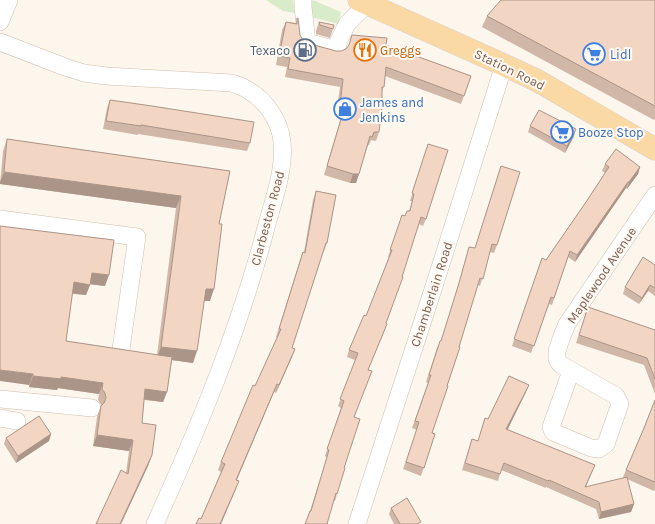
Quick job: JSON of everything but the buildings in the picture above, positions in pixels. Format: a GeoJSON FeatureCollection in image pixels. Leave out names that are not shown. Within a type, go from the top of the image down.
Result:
{"type":"FeatureCollection","features":[{"type":"Feature","properties":{"kind":"main road","name":"Station Road"},"geometry":{"type":"LineString","coordinates":[[363,2],[504,65],[538,82],[655,149]]}},
{"type":"Feature","properties":{"kind":"street"},"geometry":{"type":"LineString","coordinates":[[0,22],[9,0]]}},
{"type":"Feature","properties":{"kind":"street"},"geometry":{"type":"LineString","coordinates":[[303,0],[307,42],[336,50],[347,24],[363,2]]}},
{"type":"Feature","properties":{"kind":"street","name":"Clarbeston Road"},"geometry":{"type":"LineString","coordinates":[[0,42],[64,67],[84,73],[106,76],[232,83],[245,88],[259,98],[267,106],[279,128],[282,142],[282,159],[279,181],[259,256],[217,377],[181,466],[155,524]]}},
{"type":"Feature","properties":{"kind":"street","name":"Chamberlain Road"},"geometry":{"type":"LineString","coordinates":[[357,524],[504,65]]}},
{"type":"Feature","properties":{"kind":"street","name":"Maplewood Avenue"},"geometry":{"type":"LineString","coordinates":[[571,371],[560,364],[557,359],[557,351],[562,336],[568,324],[655,195]]}},
{"type":"Feature","properties":{"kind":"street"},"geometry":{"type":"LineString","coordinates":[[0,220],[137,236],[121,349]]}},
{"type":"Feature","properties":{"kind":"street"},"geometry":{"type":"LineString","coordinates":[[571,371],[616,396],[620,404],[606,444],[599,449],[591,448],[553,432],[551,427],[571,371]]}},
{"type":"Feature","properties":{"kind":"street"},"geometry":{"type":"LineString","coordinates":[[0,399],[92,408]]}},
{"type":"Feature","properties":{"kind":"street"},"geometry":{"type":"LineString","coordinates":[[0,418],[17,421]]}},
{"type":"Feature","properties":{"kind":"green space"},"geometry":{"type":"Polygon","coordinates":[[[266,0],[293,0],[295,13],[283,11],[266,0]]]}},
{"type":"Feature","properties":{"kind":"green space"},"geometry":{"type":"Polygon","coordinates":[[[313,0],[341,12],[338,24],[311,17],[310,4],[313,0]]]}},
{"type":"Feature","properties":{"kind":"place","name":"Texaco"},"geometry":{"type":"Point","coordinates":[305,50]}},
{"type":"Feature","properties":{"kind":"place","name":"Greggs"},"geometry":{"type":"Point","coordinates":[365,50]}},
{"type":"Feature","properties":{"kind":"place","name":"Lidl"},"geometry":{"type":"Point","coordinates":[594,54]}},
{"type":"Feature","properties":{"kind":"place","name":"James and Jenkins"},"geometry":{"type":"Point","coordinates":[345,109]}},
{"type":"Feature","properties":{"kind":"place","name":"Booze Stop"},"geometry":{"type":"Point","coordinates":[562,132]}}]}
